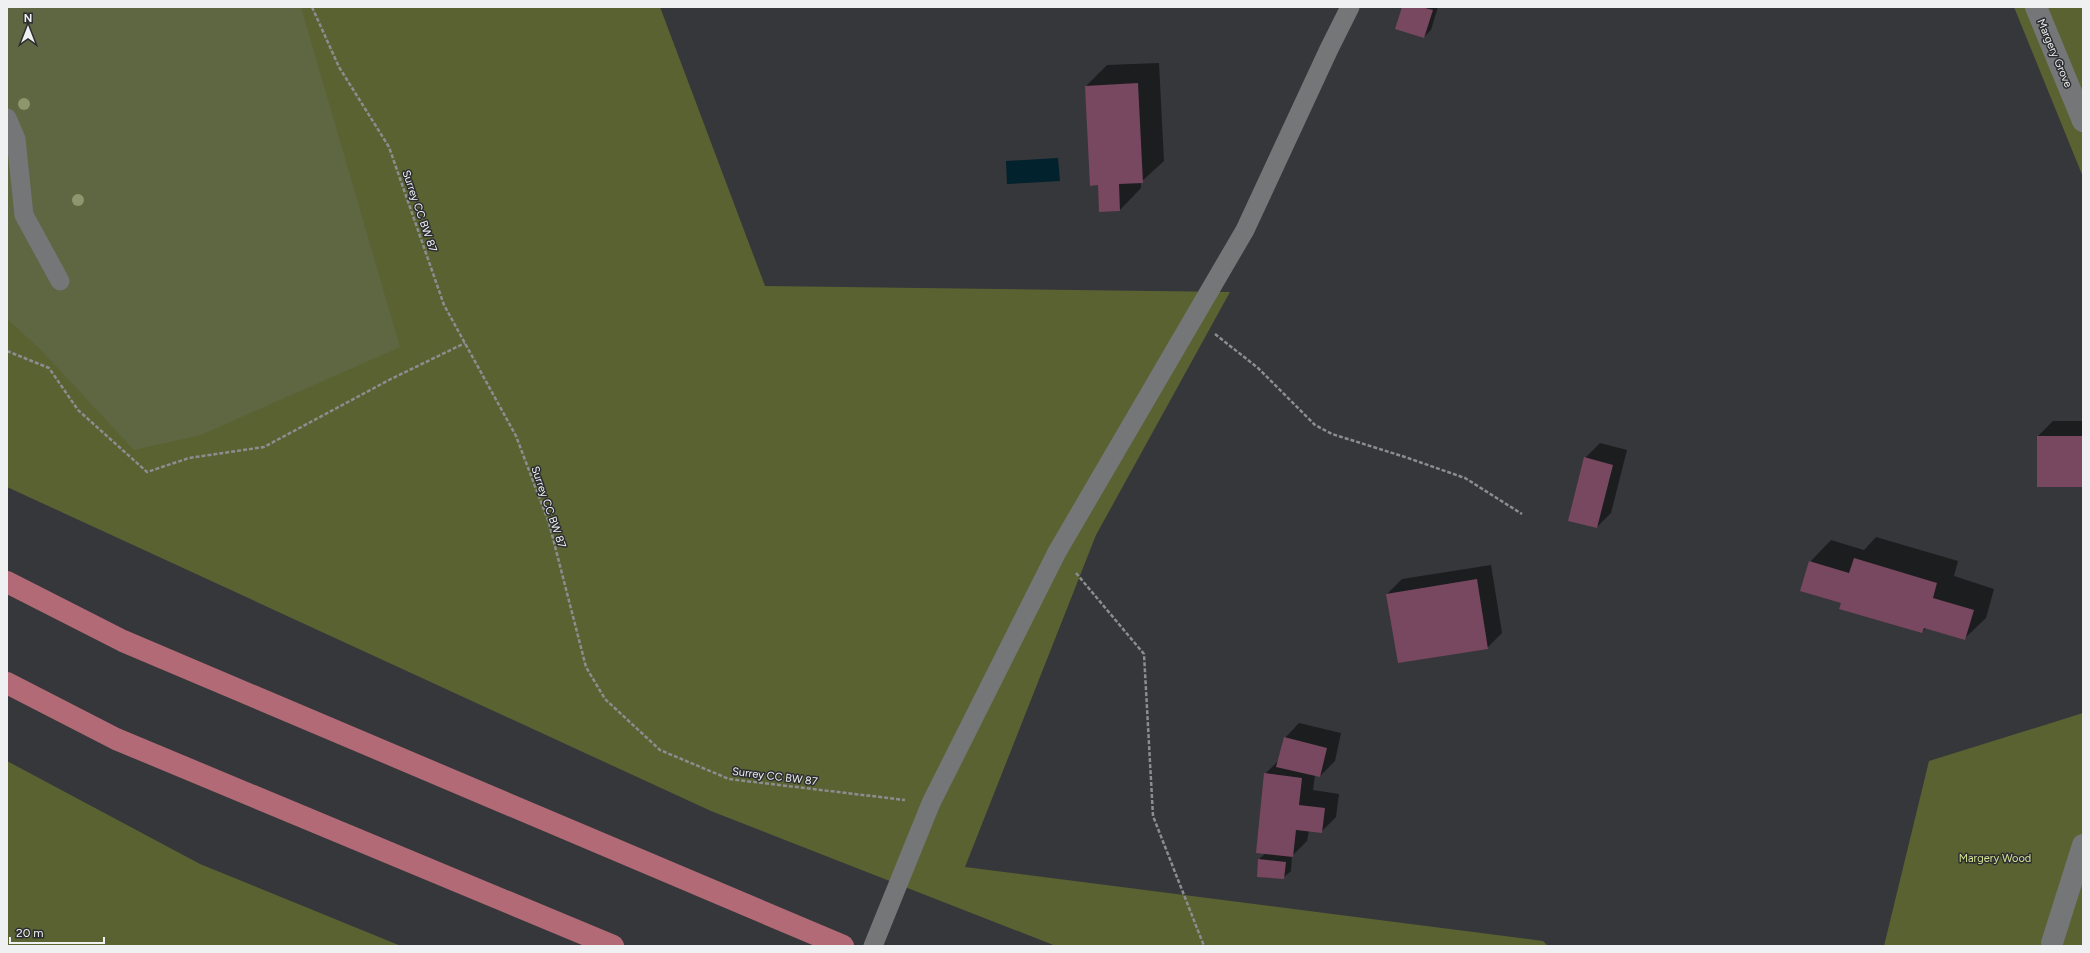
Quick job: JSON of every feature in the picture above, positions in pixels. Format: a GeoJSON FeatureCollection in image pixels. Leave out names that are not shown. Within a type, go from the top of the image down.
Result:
{"type":"FeatureCollection","features":[{"type":"Feature","properties":{"kind":"highway"},"geometry":{"type":"LineString","coordinates":[[7,582],[123,641],[843,946]]}},
{"type":"Feature","properties":{"kind":"highway"},"geometry":{"type":"LineString","coordinates":[[7,683],[116,738],[613,946]]}},
{"type":"Feature","properties":{"kind":"street","name":"Margery Grove"},"geometry":{"type":"LineString","coordinates":[[2036,7],[2083,121]]}},
{"type":"Feature","properties":{"kind":"street"},"geometry":{"type":"LineString","coordinates":[[2052,943],[2083,845]]}},
{"type":"Feature","properties":{"kind":"lane"},"geometry":{"type":"LineString","coordinates":[[873,946],[931,803],[1057,552],[1245,230],[1329,48],[1350,7]]}},
{"type":"Feature","properties":{"kind":"lane"},"geometry":{"type":"LineString","coordinates":[[7,118],[16,139],[24,215],[60,281]]}},
{"type":"Feature","properties":{"kind":"path","name":"Surrey CC BW 87"},"geometry":{"type":"LineString","coordinates":[[312,7],[339,67],[389,147],[444,305],[516,436],[549,523],[586,667],[605,699],[660,750],[729,779],[931,803]]}},
{"type":"Feature","properties":{"kind":"path"},"geometry":{"type":"LineString","coordinates":[[1194,318],[1258,368],[1315,425],[1332,434],[1465,478],[1522,514]]}},
{"type":"Feature","properties":{"kind":"path"},"geometry":{"type":"LineString","coordinates":[[7,351],[49,368],[78,410],[147,472],[189,458],[264,447],[389,380],[465,343]]}},
{"type":"Feature","properties":{"kind":"path"},"geometry":{"type":"LineString","coordinates":[[1057,552],[1144,654],[1153,816],[1204,946]]}},
{"type":"Feature","properties":{"kind":"green space"},"geometry":{"type":"Polygon","coordinates":[[[7,7],[338,7],[452,341],[149,483],[7,374],[7,7]]]}},
{"type":"Feature","properties":{"kind":"green space"},"geometry":{"type":"Polygon","coordinates":[[[301,7],[660,7],[765,286],[1230,292],[1096,535],[965,867],[1543,941],[1548,946],[1056,946],[711,811],[7,487],[7,319],[40,349],[134,450],[201,435],[400,347],[301,7]]]}},
{"type":"Feature","properties":{"kind":"green space"},"geometry":{"type":"Polygon","coordinates":[[[2014,7],[2083,7],[2083,177],[2014,7]]]}},
{"type":"Feature","properties":{"kind":"green space","name":"Margery Wood"},"geometry":{"type":"Polygon","coordinates":[[[2083,713],[2083,946],[1884,946],[1929,761],[2083,713]]]}},
{"type":"Feature","properties":{"kind":"green space"},"geometry":{"type":"Polygon","coordinates":[[[7,761],[200,864],[401,946],[7,946],[7,761]]]}},
{"type":"Feature","properties":{"kind":"water"},"geometry":{"type":"Polygon","coordinates":[[[1058,158],[1060,181],[1007,184],[1006,161],[1058,158]]]}},
{"type":"Feature","properties":{"kind":"building"},"geometry":{"type":"Polygon","coordinates":[[[1402,7],[1421,7],[1433,10],[1424,38],[1395,29],[1402,7]]]}},
{"type":"Feature","properties":{"kind":"building"},"geometry":{"type":"Polygon","coordinates":[[[1138,83],[1143,183],[1119,184],[1120,211],[1099,212],[1098,185],[1090,186],[1085,86],[1138,83]]]}},
{"type":"Feature","properties":{"kind":"building"},"geometry":{"type":"Polygon","coordinates":[[[2037,436],[2083,436],[2083,487],[2037,487],[2037,436]]]}},
{"type":"Feature","properties":{"kind":"building"},"geometry":{"type":"Polygon","coordinates":[[[1584,457],[1613,465],[1597,528],[1568,521],[1584,457]]]}},
{"type":"Feature","properties":{"kind":"building"},"geometry":{"type":"Polygon","coordinates":[[[1854,558],[1937,583],[1933,598],[1974,610],[1965,640],[1924,628],[1922,633],[1839,609],[1841,603],[1800,591],[1809,561],[1849,573],[1854,558]]]}},
{"type":"Feature","properties":{"kind":"building"},"geometry":{"type":"Polygon","coordinates":[[[1477,579],[1488,649],[1398,663],[1386,594],[1477,579]]]}},
{"type":"Feature","properties":{"kind":"building"},"geometry":{"type":"Polygon","coordinates":[[[1284,737],[1327,748],[1320,777],[1276,767],[1284,737]]]}},
{"type":"Feature","properties":{"kind":"building"},"geometry":{"type":"Polygon","coordinates":[[[1264,773],[1302,778],[1299,805],[1325,808],[1322,833],[1296,830],[1293,857],[1256,853],[1264,773]]]}},
{"type":"Feature","properties":{"kind":"building"},"geometry":{"type":"Polygon","coordinates":[[[1258,859],[1286,862],[1284,879],[1257,877],[1258,859]]]}}]}
